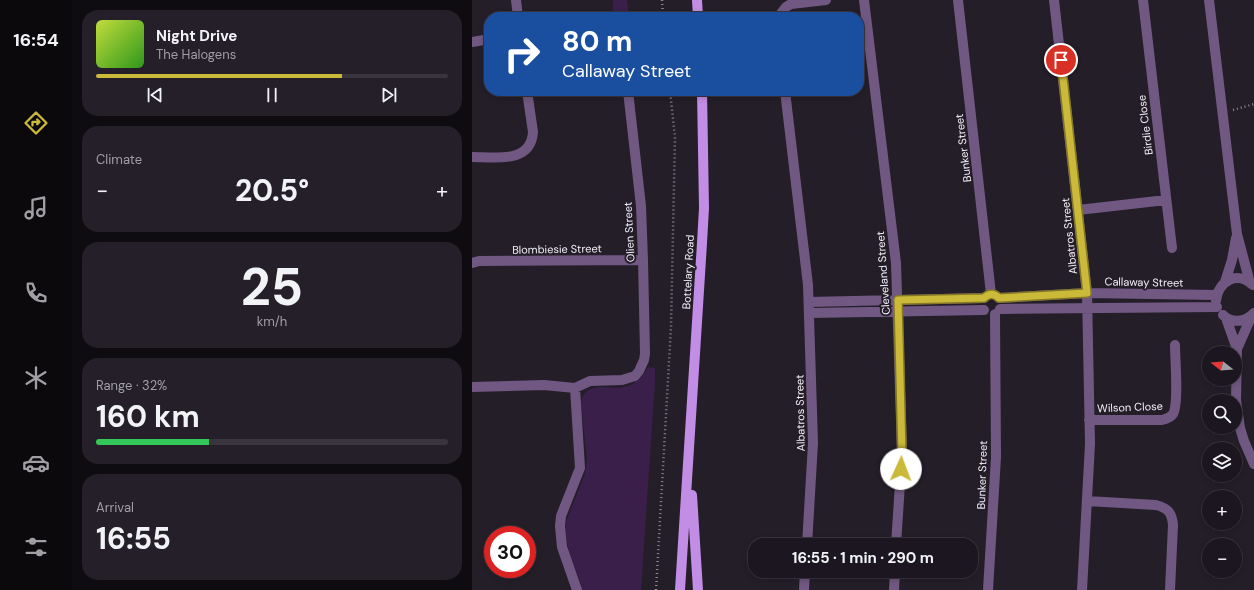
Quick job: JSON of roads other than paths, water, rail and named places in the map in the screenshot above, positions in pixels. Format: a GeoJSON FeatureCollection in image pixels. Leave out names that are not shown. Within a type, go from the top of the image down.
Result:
{"type":"FeatureCollection","features":[{"type":"Feature","properties":{"kind":"main road"},"geometry":{"type":"LineString","coordinates":[[696,0],[697,12]]}},
{"type":"Feature","properties":{"kind":"main road","name":"Bottelary Road"},"geometry":{"type":"LineString","coordinates":[[680,590],[704,208],[702,96]]}},
{"type":"Feature","properties":{"kind":"main road","name":"Bottelary Road"},"geometry":{"type":"LineString","coordinates":[[689,455],[698,590]]}},
{"type":"Feature","properties":{"kind":"street"},"geometry":{"type":"LineString","coordinates":[[516,0],[517,12]]}},
{"type":"Feature","properties":{"kind":"street"},"geometry":{"type":"LineString","coordinates":[[782,12],[786,6],[791,4],[826,0]]}},
{"type":"Feature","properties":{"kind":"street","name":"Cleveland Street"},"geometry":{"type":"LineString","coordinates":[[864,0],[896,263],[902,454],[896,538]]}},
{"type":"Feature","properties":{"kind":"street","name":"Bunker Street"},"geometry":{"type":"LineString","coordinates":[[958,0],[992,297]]}},
{"type":"Feature","properties":{"kind":"street","name":"Albatros Street"},"geometry":{"type":"LineString","coordinates":[[1054,0],[1087,293],[1090,444],[1082,590]]}},
{"type":"Feature","properties":{"kind":"street","name":"Birdie Close"},"geometry":{"type":"LineString","coordinates":[[1143,0],[1172,248]]}},
{"type":"Feature","properties":{"kind":"street"},"geometry":{"type":"LineString","coordinates":[[1209,0],[1237,234],[1252,285]]}},
{"type":"Feature","properties":{"kind":"street"},"geometry":{"type":"LineString","coordinates":[[472,42],[484,40]]}},
{"type":"Feature","properties":{"kind":"street"},"geometry":{"type":"LineString","coordinates":[[472,157],[516,156],[527,149],[533,132],[528,96]]}},
{"type":"Feature","properties":{"kind":"street","name":"Olien Street"},"geometry":{"type":"LineString","coordinates":[[575,388],[590,381],[629,379],[639,371],[644,360],[641,206],[629,96]]}},
{"type":"Feature","properties":{"kind":"street","name":"Albatros Street"},"geometry":{"type":"LineString","coordinates":[[787,96],[810,313],[813,443],[807,538]]}},
{"type":"Feature","properties":{"kind":"street"},"geometry":{"type":"LineString","coordinates":[[1078,210],[1166,200]]}},
{"type":"Feature","properties":{"kind":"street"},"geometry":{"type":"LineString","coordinates":[[1236,346],[1226,318],[1217,307],[1216,295],[1218,290],[1225,282],[1232,260],[1237,234]]}},
{"type":"Feature","properties":{"kind":"street","name":"Blombiesie Street"},"geometry":{"type":"LineString","coordinates":[[472,263],[479,261],[643,260]]}},
{"type":"Feature","properties":{"kind":"street"},"geometry":{"type":"LineString","coordinates":[[1225,282],[1235,278],[1246,280],[1252,285]]}},
{"type":"Feature","properties":{"kind":"street","name":"Callaway Street"},"geometry":{"type":"LineString","coordinates":[[809,302],[1087,293],[1216,295]]}},
{"type":"Feature","properties":{"kind":"street"},"geometry":{"type":"LineString","coordinates":[[984,310],[982,303],[992,297],[1002,304],[997,311]]}},
{"type":"Feature","properties":{"kind":"street"},"geometry":{"type":"LineString","coordinates":[[810,313],[984,310],[988,313],[997,311],[1087,307],[1217,307]]}},
{"type":"Feature","properties":{"kind":"street","name":"Bunker Street"},"geometry":{"type":"LineString","coordinates":[[988,590],[996,457],[997,311]]}},
{"type":"Feature","properties":{"kind":"street"},"geometry":{"type":"LineString","coordinates":[[1226,318],[1242,321],[1253,314]]}},
{"type":"Feature","properties":{"kind":"street"},"geometry":{"type":"LineString","coordinates":[[1238,346],[1253,314]]}},
{"type":"Feature","properties":{"kind":"street","name":"Wilson Close"},"geometry":{"type":"LineString","coordinates":[[1089,420],[1162,420],[1173,414],[1176,401],[1175,345]]}},
{"type":"Feature","properties":{"kind":"street"},"geometry":{"type":"LineString","coordinates":[[472,387],[544,385],[575,388],[580,468],[561,516],[560,526],[562,547],[577,590]]}},
{"type":"Feature","properties":{"kind":"street"},"geometry":{"type":"LineString","coordinates":[[1236,386],[1236,400],[1244,441],[1254,464]]}},
{"type":"Feature","properties":{"kind":"street"},"geometry":{"type":"LineString","coordinates":[[1087,501],[1156,505],[1164,507],[1168,510],[1173,518],[1170,590]]}},
{"type":"Feature","properties":{"kind":"street"},"geometry":{"type":"LineString","coordinates":[[804,590],[805,578]]}},
{"type":"Feature","properties":{"kind":"street"},"geometry":{"type":"LineString","coordinates":[[894,590],[895,578]]}}]}
